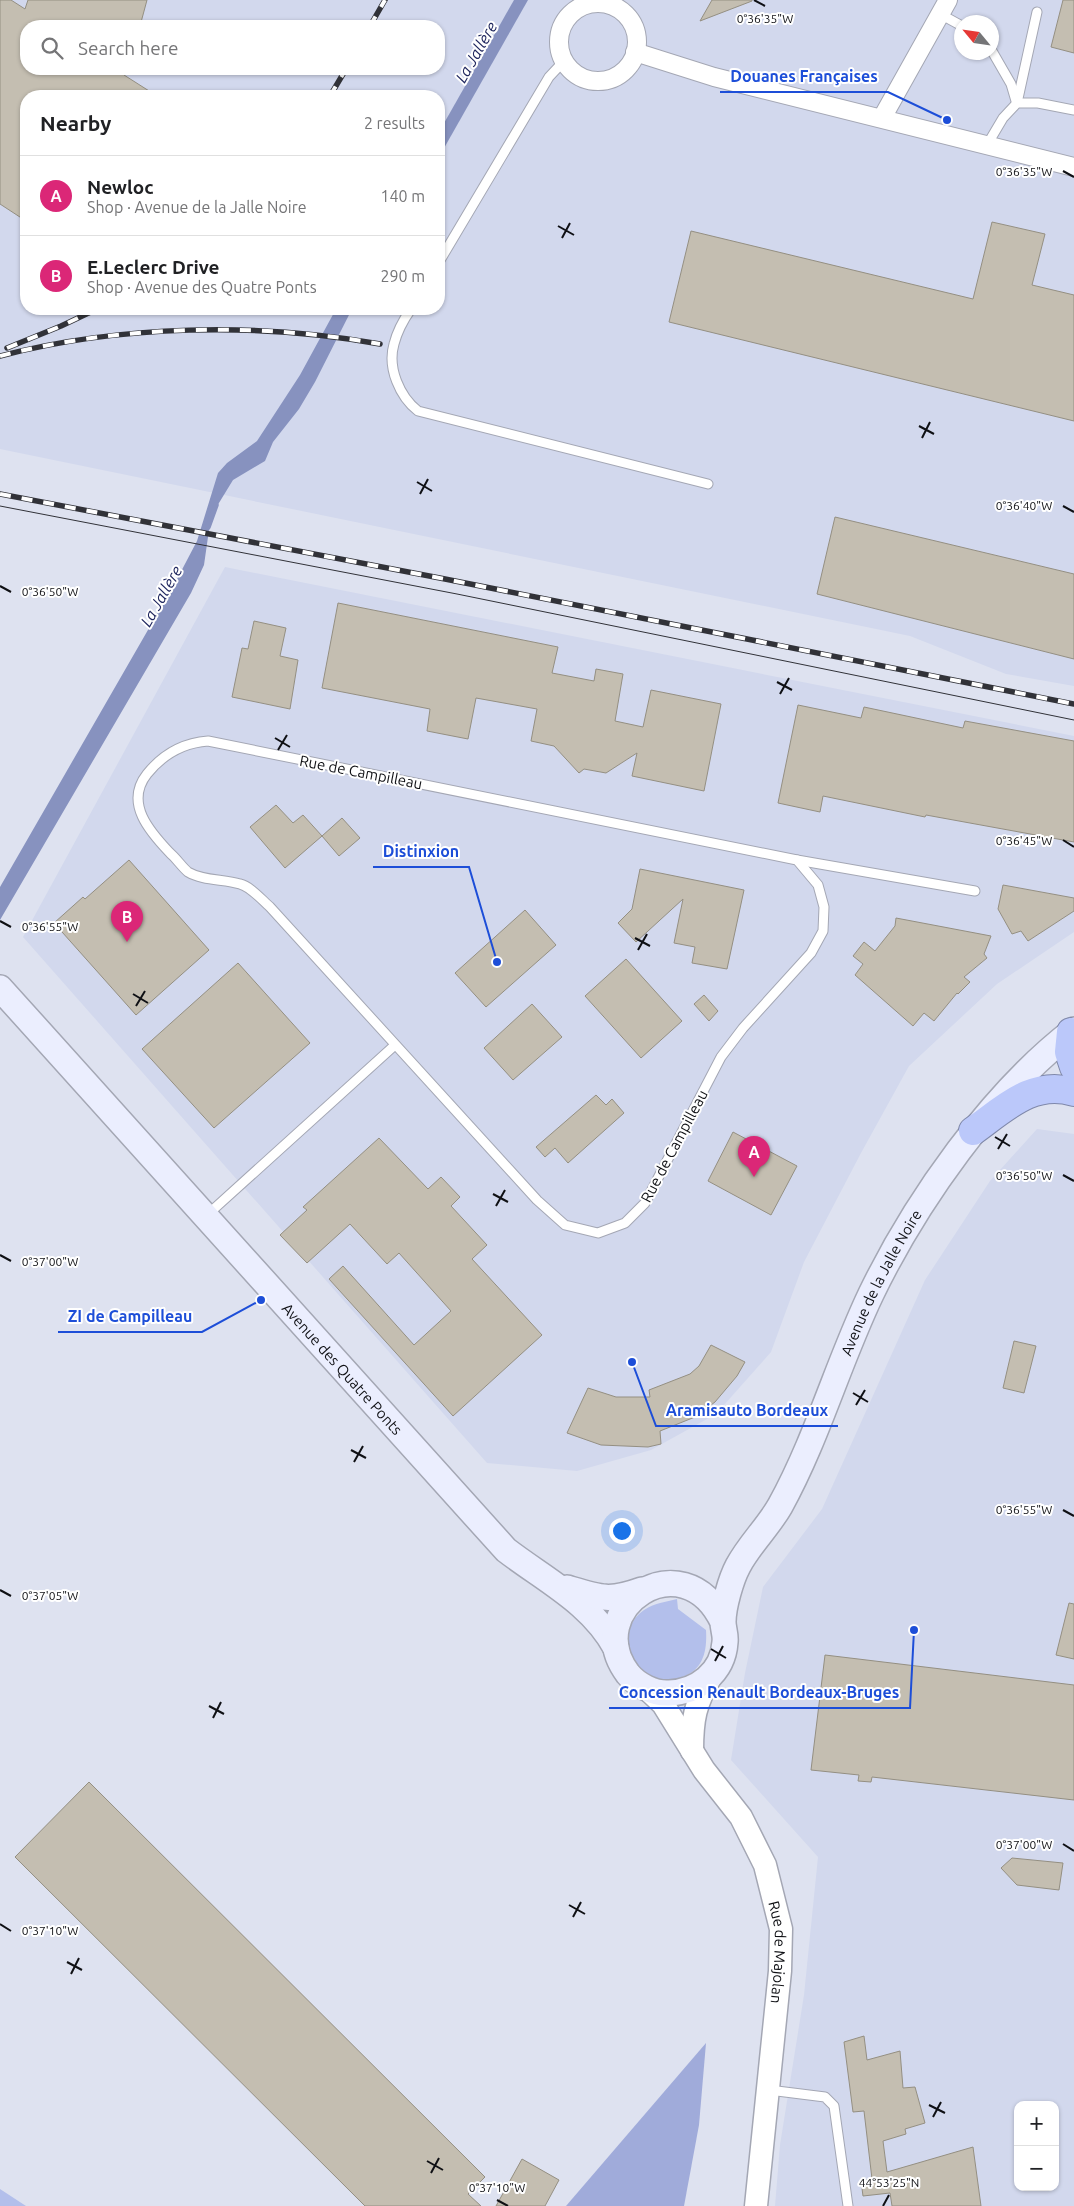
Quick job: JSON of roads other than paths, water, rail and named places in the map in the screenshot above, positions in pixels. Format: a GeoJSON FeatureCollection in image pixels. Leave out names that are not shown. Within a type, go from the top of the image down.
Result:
{"type":"FeatureCollection","features":[{"type":"Feature","properties":{"kind":"highway"},"geometry":{"type":"LineString","coordinates":[[1073,1032],[1069,1052],[1074,1067]]}},
{"type":"Feature","properties":{"kind":"highway"},"geometry":{"type":"LineString","coordinates":[[973,1131],[1019,1098],[1044,1088],[1064,1089],[1074,1092]]}},
{"type":"Feature","properties":{"kind":"main road","name":"Avenue des Quatre Ponts"},"geometry":{"type":"LineString","coordinates":[[0,988],[506,1550],[592,1614],[607,1632],[616,1648]]}},
{"type":"Feature","properties":{"kind":"main road","name":"Avenue de la Jalle Noire"},"geometry":{"type":"LineString","coordinates":[[723,1622],[729,1588],[738,1567],[779,1506],[808,1445],[872,1294],[921,1206],[973,1131],[1046,1054],[1073,1032]]}},
{"type":"Feature","properties":{"kind":"main road"},"geometry":{"type":"LineString","coordinates":[[678,1584],[706,1581],[738,1567]]}},
{"type":"Feature","properties":{"kind":"main road"},"geometry":{"type":"LineString","coordinates":[[551,1583],[598,1598],[621,1597],[650,1587],[669,1583],[693,1588],[706,1596],[716,1608],[723,1622],[725,1632],[724,1650],[711,1676],[697,1687],[681,1693],[664,1694],[647,1689],[632,1679],[621,1665],[616,1648],[616,1629],[622,1611],[634,1596],[650,1587]]}},
{"type":"Feature","properties":{"kind":"street"},"geometry":{"type":"LineString","coordinates":[[599,3],[625,5],[635,29],[637,40],[636,52],[631,62],[614,78],[602,81],[580,77],[564,61],[560,50],[559,38],[573,5],[599,3]]}},
{"type":"Feature","properties":{"kind":"street"},"geometry":{"type":"LineString","coordinates":[[882,118],[944,7]]}},
{"type":"Feature","properties":{"kind":"street"},"geometry":{"type":"LineString","coordinates":[[636,52],[714,77],[1074,167]]}},
{"type":"Feature","properties":{"kind":"street"},"geometry":{"type":"LineString","coordinates":[[692,1752],[694,1712],[698,1698],[711,1676]]}},
{"type":"Feature","properties":{"kind":"street","name":"Rue de Majolan"},"geometry":{"type":"LineString","coordinates":[[647,1689],[663,1704],[692,1752],[742,1817],[765,1865],[781,1928],[780,1971],[756,2206]]}},
{"type":"Feature","properties":{"kind":"lane"},"geometry":{"type":"LineString","coordinates":[[944,7],[954,18]]}},
{"type":"Feature","properties":{"kind":"lane"},"geometry":{"type":"LineString","coordinates":[[987,145],[1003,118],[1017,104],[1037,12]]}},
{"type":"Feature","properties":{"kind":"lane"},"geometry":{"type":"LineString","coordinates":[[997,60],[1011,84],[1017,104]]}},
{"type":"Feature","properties":{"kind":"lane"},"geometry":{"type":"LineString","coordinates":[[445,252],[549,77],[564,61]]}},
{"type":"Feature","properties":{"kind":"lane"},"geometry":{"type":"LineString","coordinates":[[1017,104],[1038,102],[1074,110]]}},
{"type":"Feature","properties":{"kind":"lane"},"geometry":{"type":"LineString","coordinates":[[408,315],[394,344],[392,362],[399,386],[407,402],[418,411],[708,484]]}},
{"type":"Feature","properties":{"kind":"lane","name":"Rue de Campilleau"},"geometry":{"type":"LineString","coordinates":[[797,860],[818,885],[824,907],[823,931],[811,954],[743,1028],[721,1056],[645,1203],[625,1223],[598,1233],[565,1225],[537,1200],[270,907],[243,884],[210,879],[188,872],[152,834],[137,807],[140,783],[155,764],[171,752],[192,742],[208,741],[797,860],[975,891]]}},
{"type":"Feature","properties":{"kind":"lane"},"geometry":{"type":"LineString","coordinates":[[206,1216],[394,1045]]}},
{"type":"Feature","properties":{"kind":"lane"},"geometry":{"type":"LineString","coordinates":[[767,2090],[825,2097],[834,2106],[848,2206]]}},
{"type":"Feature","properties":{"kind":"waterway","name":"La Jallère"},"geometry":{"type":"LineString","coordinates":[[208,527],[216,505]]}},
{"type":"Feature","properties":{"kind":"tram line"},"geometry":{"type":"LineString","coordinates":[[0,506],[457,594],[1074,720]]}},
{"type":"Feature","properties":{"kind":"railway"},"geometry":{"type":"LineString","coordinates":[[373,20],[385,0]]}},
{"type":"Feature","properties":{"kind":"railway"},"geometry":{"type":"LineString","coordinates":[[334,90],[342,75]]}},
{"type":"Feature","properties":{"kind":"railway"},"geometry":{"type":"LineString","coordinates":[[7,348],[84,315]]}},
{"type":"Feature","properties":{"kind":"railway"},"geometry":{"type":"LineString","coordinates":[[0,356],[93,338],[189,330],[286,332],[380,344]]}},
{"type":"Feature","properties":{"kind":"railway"},"geometry":{"type":"LineString","coordinates":[[0,494],[445,579],[1074,704]]}},
{"type":"Feature","properties":{"kind":"place","name":"Douanes Françaises"},"geometry":{"type":"Point","coordinates":[947,120]}},
{"type":"Feature","properties":{"kind":"place","name":"E.Leclerc Drive"},"geometry":{"type":"Point","coordinates":[127,942]}},
{"type":"Feature","properties":{"kind":"place","name":"Distinxion"},"geometry":{"type":"Point","coordinates":[497,962]}},
{"type":"Feature","properties":{"kind":"place","name":"Newloc"},"geometry":{"type":"Point","coordinates":[754,1177]}},
{"type":"Feature","properties":{"kind":"place","name":"ZI de Campilleau"},"geometry":{"type":"Point","coordinates":[261,1300]}},
{"type":"Feature","properties":{"kind":"place","name":"Aramisauto Bordeaux"},"geometry":{"type":"Point","coordinates":[632,1362]}},
{"type":"Feature","properties":{"kind":"place","name":"Concession Renault Bordeaux-Bruges"},"geometry":{"type":"Point","coordinates":[914,1630]}}]}
